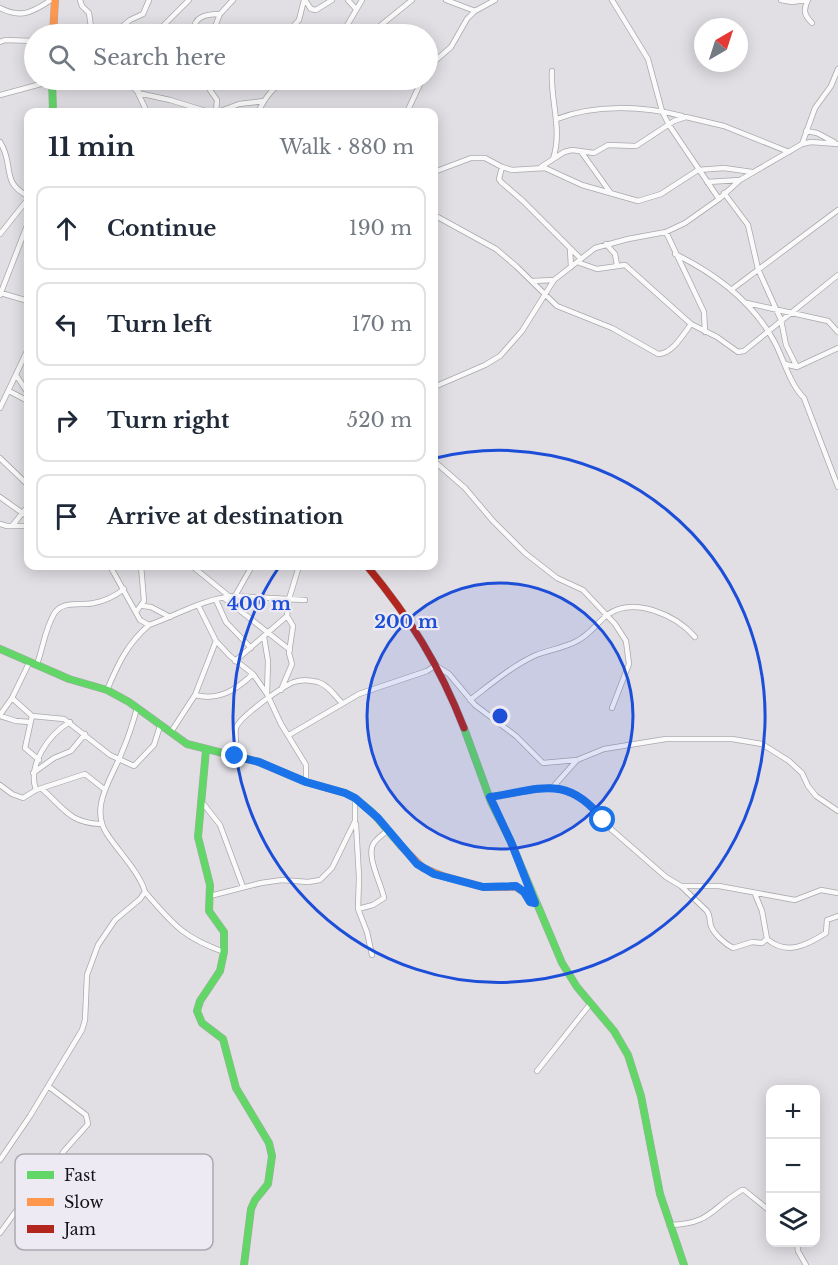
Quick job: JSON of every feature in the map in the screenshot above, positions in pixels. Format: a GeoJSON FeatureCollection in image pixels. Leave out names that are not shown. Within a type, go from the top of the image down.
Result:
{"type":"FeatureCollection","features":[{"type":"Feature","properties":{"kind":"street"},"geometry":{"type":"LineString","coordinates":[[0,8],[18,14],[29,14],[53,0]]}},
{"type":"Feature","properties":{"kind":"street"},"geometry":{"type":"LineString","coordinates":[[53,0],[53,24]]}},
{"type":"Feature","properties":{"kind":"street"},"geometry":{"type":"LineString","coordinates":[[80,0],[89,13],[91,24]]}},
{"type":"Feature","properties":{"kind":"street"},"geometry":{"type":"LineString","coordinates":[[126,24],[142,14],[149,0]]}},
{"type":"Feature","properties":{"kind":"street"},"geometry":{"type":"LineString","coordinates":[[165,24],[189,0]]}},
{"type":"Feature","properties":{"kind":"street"},"geometry":{"type":"LineString","coordinates":[[216,24],[220,14],[233,0]]}},
{"type":"Feature","properties":{"kind":"street"},"geometry":{"type":"LineString","coordinates":[[305,0],[311,9],[316,10],[332,0]]}},
{"type":"Feature","properties":{"kind":"street"},"geometry":{"type":"LineString","coordinates":[[295,24],[299,20],[305,0]]}},
{"type":"Feature","properties":{"kind":"street"},"geometry":{"type":"LineString","coordinates":[[348,0],[356,9]]}},
{"type":"Feature","properties":{"kind":"street"},"geometry":{"type":"LineString","coordinates":[[348,24],[362,0]]}},
{"type":"Feature","properties":{"kind":"street"},"geometry":{"type":"LineString","coordinates":[[382,24],[412,0]]}},
{"type":"Feature","properties":{"kind":"street"},"geometry":{"type":"LineString","coordinates":[[446,0],[475,11]]}},
{"type":"Feature","properties":{"kind":"street"},"geometry":{"type":"LineString","coordinates":[[438,58],[450,47],[461,27],[475,11],[495,0]]}},
{"type":"Feature","properties":{"kind":"street"},"geometry":{"type":"LineString","coordinates":[[612,0],[648,59],[662,111],[669,126],[719,199]]}},
{"type":"Feature","properties":{"kind":"street"},"geometry":{"type":"LineString","coordinates":[[781,0],[792,2],[807,0],[805,15],[812,23]]}},
{"type":"Feature","properties":{"kind":"street"},"geometry":{"type":"LineString","coordinates":[[195,24],[205,15],[220,14]]}},
{"type":"Feature","properties":{"kind":"street"},"geometry":{"type":"LineString","coordinates":[[0,42],[24,41]]}},
{"type":"Feature","properties":{"kind":"street"},"geometry":{"type":"LineString","coordinates":[[802,144],[815,108],[831,86],[838,69]]}},
{"type":"Feature","properties":{"kind":"street"},"geometry":{"type":"LineString","coordinates":[[550,170],[558,142],[551,83],[552,71]]}},
{"type":"Feature","properties":{"kind":"street"},"geometry":{"type":"LineString","coordinates":[[0,95],[24,90]]}},
{"type":"Feature","properties":{"kind":"street"},"geometry":{"type":"LineString","coordinates":[[52,90],[53,108]]}},
{"type":"Feature","properties":{"kind":"street"},"geometry":{"type":"LineString","coordinates":[[136,90],[145,108]]}},
{"type":"Feature","properties":{"kind":"street"},"geometry":{"type":"LineString","coordinates":[[210,90],[217,100],[217,108]]}},
{"type":"Feature","properties":{"kind":"street"},"geometry":{"type":"LineString","coordinates":[[260,108],[272,90]]}},
{"type":"Feature","properties":{"kind":"street"},"geometry":{"type":"LineString","coordinates":[[409,108],[417,90]]}},
{"type":"Feature","properties":{"kind":"street"},"geometry":{"type":"LineString","coordinates":[[138,92],[196,108]]}},
{"type":"Feature","properties":{"kind":"street"},"geometry":{"type":"LineString","coordinates":[[228,108],[239,104],[264,101]]}},
{"type":"Feature","properties":{"kind":"street"},"geometry":{"type":"LineString","coordinates":[[557,119],[601,109],[662,111],[724,126],[789,152]]}},
{"type":"Feature","properties":{"kind":"street"},"geometry":{"type":"LineString","coordinates":[[541,167],[572,150],[594,153],[613,144],[636,146],[680,118],[686,117]]}},
{"type":"Feature","properties":{"kind":"street"},"geometry":{"type":"LineString","coordinates":[[806,131],[817,133],[838,144]]}},
{"type":"Feature","properties":{"kind":"street"},"geometry":{"type":"LineString","coordinates":[[0,142],[5,149],[8,180],[24,195]]}},
{"type":"Feature","properties":{"kind":"street"},"geometry":{"type":"LineString","coordinates":[[438,385],[500,356],[522,331],[554,280],[595,248],[666,232],[686,223],[740,180],[802,144],[811,142],[838,144]]}},
{"type":"Feature","properties":{"kind":"street"},"geometry":{"type":"LineString","coordinates":[[582,153],[610,194]]}},
{"type":"Feature","properties":{"kind":"street"},"geometry":{"type":"LineString","coordinates":[[438,170],[471,158],[485,158],[512,170],[541,167],[582,185],[628,199],[649,199],[698,171],[724,168],[753,173]]}},
{"type":"Feature","properties":{"kind":"street"},"geometry":{"type":"LineString","coordinates":[[502,167],[499,179],[501,182],[523,201],[579,260],[597,269],[625,265],[691,324],[717,337],[735,351],[741,352],[838,275]]}},
{"type":"Feature","properties":{"kind":"street"},"geometry":{"type":"LineString","coordinates":[[707,182],[740,180]]}},
{"type":"Feature","properties":{"kind":"street"},"geometry":{"type":"LineString","coordinates":[[724,194],[748,225],[758,269],[781,320],[786,345],[797,367]]}},
{"type":"Feature","properties":{"kind":"street"},"geometry":{"type":"LineString","coordinates":[[0,234],[24,202]]}},
{"type":"Feature","properties":{"kind":"street"},"geometry":{"type":"LineString","coordinates":[[731,290],[838,210]]}},
{"type":"Feature","properties":{"kind":"street"},"geometry":{"type":"LineString","coordinates":[[438,217],[496,249],[532,280],[557,306],[612,328],[658,354],[662,355],[669,351],[691,324]]}},
{"type":"Feature","properties":{"kind":"street"},"geometry":{"type":"LineString","coordinates":[[666,232],[704,312],[705,332]]}},
{"type":"Feature","properties":{"kind":"street"},"geometry":{"type":"LineString","coordinates":[[22,298],[0,294],[24,241]]}},
{"type":"Feature","properties":{"kind":"street"},"geometry":{"type":"LineString","coordinates":[[606,244],[615,254],[616,265]]}},
{"type":"Feature","properties":{"kind":"street"},"geometry":{"type":"LineString","coordinates":[[570,249],[571,267]]}},
{"type":"Feature","properties":{"kind":"street"},"geometry":{"type":"LineString","coordinates":[[675,254],[705,269],[756,311],[796,388],[805,400],[838,487]]}},
{"type":"Feature","properties":{"kind":"street"},"geometry":{"type":"LineString","coordinates":[[532,280],[554,280]]}},
{"type":"Feature","properties":{"kind":"street"},"geometry":{"type":"LineString","coordinates":[[747,303],[828,321],[838,332]]}},
{"type":"Feature","properties":{"kind":"street"},"geometry":{"type":"LineString","coordinates":[[785,364],[797,367],[838,348]]}},
{"type":"Feature","properties":{"kind":"street"},"geometry":{"type":"LineString","coordinates":[[0,408],[24,358]]}},
{"type":"Feature","properties":{"kind":"street"},"geometry":{"type":"LineString","coordinates":[[16,375],[24,387]]}},
{"type":"Feature","properties":{"kind":"street"},"geometry":{"type":"LineString","coordinates":[[9,391],[24,398]]}},
{"type":"Feature","properties":{"kind":"street"},"geometry":{"type":"LineString","coordinates":[[0,458],[24,481]]}},
{"type":"Feature","properties":{"kind":"street"},"geometry":{"type":"LineString","coordinates":[[438,464],[465,488],[493,521],[525,553],[557,578],[583,590],[607,615],[626,641],[629,664],[612,708]]}},
{"type":"Feature","properties":{"kind":"street"},"geometry":{"type":"LineString","coordinates":[[0,497],[23,513],[12,526]]}},
{"type":"Feature","properties":{"kind":"street"},"geometry":{"type":"LineString","coordinates":[[0,524],[24,526]]}},
{"type":"Feature","properties":{"kind":"street"},"geometry":{"type":"LineString","coordinates":[[112,570],[142,622],[149,626]]}},
{"type":"Feature","properties":{"kind":"street"},"geometry":{"type":"LineString","coordinates":[[136,612],[143,606],[142,570]]}},
{"type":"Feature","properties":{"kind":"street"},"geometry":{"type":"LineString","coordinates":[[197,570],[233,597]]}},
{"type":"Feature","properties":{"kind":"street"},"geometry":{"type":"LineString","coordinates":[[233,597],[250,570]]}},
{"type":"Feature","properties":{"kind":"street"},"geometry":{"type":"LineString","coordinates":[[281,690],[292,664],[290,650],[293,626],[287,616],[289,599],[298,570]]}},
{"type":"Feature","properties":{"kind":"street"},"geometry":{"type":"LineString","coordinates":[[370,570],[408,618],[437,666],[490,797],[566,970],[618,1037],[628,1054],[635,1075],[654,1170],[669,1225],[684,1265]]}},
{"type":"Feature","properties":{"kind":"street"},"geometry":{"type":"LineString","coordinates":[[30,722],[16,721],[0,715],[33,663],[59,608],[64,605],[91,604],[105,600],[124,589]]}},
{"type":"Feature","properties":{"kind":"street"},"geometry":{"type":"LineString","coordinates":[[224,598],[290,650]]}},
{"type":"Feature","properties":{"kind":"street"},"geometry":{"type":"LineString","coordinates":[[107,690],[125,650],[133,639],[149,626],[198,605],[224,598],[305,600]]}},
{"type":"Feature","properties":{"kind":"street"},"geometry":{"type":"LineString","coordinates":[[216,600],[226,622],[251,648]]}},
{"type":"Feature","properties":{"kind":"street"},"geometry":{"type":"LineString","coordinates":[[198,605],[216,641],[253,674],[268,696],[306,765],[306,782]]}},
{"type":"Feature","properties":{"kind":"street"},"geometry":{"type":"LineString","coordinates":[[143,606],[152,607],[171,617]]}},
{"type":"Feature","properties":{"kind":"street"},"geometry":{"type":"LineString","coordinates":[[470,700],[519,664],[583,638],[607,615],[626,608],[649,610],[673,618],[688,628],[695,637]]}},
{"type":"Feature","properties":{"kind":"street"},"geometry":{"type":"LineString","coordinates":[[236,661],[287,616]]}},
{"type":"Feature","properties":{"kind":"street"},"geometry":{"type":"LineString","coordinates":[[264,638],[268,661],[268,696]]}},
{"type":"Feature","properties":{"kind":"street"},"geometry":{"type":"LineString","coordinates":[[170,733],[195,694],[216,641]]}},
{"type":"Feature","properties":{"kind":"street"},"geometry":{"type":"LineString","coordinates":[[0,649],[69,679],[107,690],[137,708],[187,744],[259,762],[306,782],[345,793],[372,812],[417,864],[434,874],[483,887],[516,886],[524,892],[530,902],[535,903]]}},
{"type":"Feature","properties":{"kind":"street"},"geometry":{"type":"LineString","coordinates":[[437,666],[449,674],[482,711],[516,736],[543,763],[577,760],[604,749],[653,740],[699,738],[747,740],[762,744],[789,761],[802,773],[816,796],[838,811]]}},
{"type":"Feature","properties":{"kind":"street"},"geometry":{"type":"LineString","coordinates":[[289,735],[376,687],[437,666]]}},
{"type":"Feature","properties":{"kind":"street"},"geometry":{"type":"LineString","coordinates":[[195,694],[211,698],[227,693],[253,674]]}},
{"type":"Feature","properties":{"kind":"street"},"geometry":{"type":"LineString","coordinates":[[235,756],[237,726],[268,696],[300,681],[321,683],[342,704]]}},
{"type":"Feature","properties":{"kind":"street"},"geometry":{"type":"LineString","coordinates":[[12,698],[32,716],[61,718],[70,722],[119,759],[134,766],[154,745],[160,726]]}},
{"type":"Feature","properties":{"kind":"street"},"geometry":{"type":"LineString","coordinates":[[137,708],[119,759],[104,789],[101,824],[140,880],[145,892],[166,918],[178,929],[209,947],[224,952]]}},
{"type":"Feature","properties":{"kind":"street"},"geometry":{"type":"LineString","coordinates":[[32,716],[26,748],[39,760]]}},
{"type":"Feature","properties":{"kind":"street"},"geometry":{"type":"LineString","coordinates":[[36,790],[33,773],[39,760],[56,731],[70,722]]}},
{"type":"Feature","properties":{"kind":"street"},"geometry":{"type":"LineString","coordinates":[[33,773],[54,758],[71,751],[86,734]]}},
{"type":"Feature","properties":{"kind":"street"},"geometry":{"type":"LineString","coordinates":[[206,750],[198,837],[210,885],[209,911],[224,932],[224,952],[220,971],[200,1001],[198,1016],[202,1023],[223,1039],[236,1088],[269,1143],[272,1156],[268,1184],[251,1209],[244,1265]]}},
{"type":"Feature","properties":{"kind":"street"},"geometry":{"type":"LineString","coordinates":[[553,787],[577,760]]}},
{"type":"Feature","properties":{"kind":"street"},"geometry":{"type":"LineString","coordinates":[[0,785],[12,794],[23,798],[36,790],[85,774],[104,789]]}},
{"type":"Feature","properties":{"kind":"street"},"geometry":{"type":"LineString","coordinates":[[490,797],[553,787],[588,803],[612,830],[681,886],[707,911],[711,927],[729,946],[737,948],[752,942],[764,942],[767,939]]}},
{"type":"Feature","properties":{"kind":"street"},"geometry":{"type":"LineString","coordinates":[[42,789],[75,820],[89,824],[101,824]]}},
{"type":"Feature","properties":{"kind":"street"},"geometry":{"type":"LineString","coordinates":[[355,798],[359,877],[358,909],[367,932],[372,955]]}},
{"type":"Feature","properties":{"kind":"street"},"geometry":{"type":"LineString","coordinates":[[202,802],[220,825],[243,887]]}},
{"type":"Feature","properties":{"kind":"street"},"geometry":{"type":"LineString","coordinates":[[210,896],[282,880],[308,882],[320,880],[332,868],[355,821]]}},
{"type":"Feature","properties":{"kind":"street"},"geometry":{"type":"LineString","coordinates":[[358,909],[373,905],[384,898],[376,878],[371,849],[388,830]]}},
{"type":"Feature","properties":{"kind":"street"},"geometry":{"type":"LineString","coordinates":[[681,886],[719,886],[795,900],[820,890],[838,893]]}},
{"type":"Feature","properties":{"kind":"street"},"geometry":{"type":"LineString","coordinates":[[0,1160],[30,1116],[82,1030],[85,1020],[87,975],[98,945],[115,920],[145,892]]}},
{"type":"Feature","properties":{"kind":"street"},"geometry":{"type":"LineString","coordinates":[[754,894],[762,911],[767,939],[781,948],[805,945],[826,933],[827,920],[838,916]]}},
{"type":"Feature","properties":{"kind":"street"},"geometry":{"type":"LineString","coordinates":[[537,1071],[591,1003]]}},
{"type":"Feature","properties":{"kind":"street"},"geometry":{"type":"LineString","coordinates":[[48,1086],[86,1115],[88,1124],[62,1154]]}},
{"type":"Feature","properties":{"kind":"street"},"geometry":{"type":"LineString","coordinates":[[669,1225],[692,1224],[700,1221],[742,1190],[766,1207]]}},
{"type":"Feature","properties":{"kind":"street"},"geometry":{"type":"LineString","coordinates":[[0,1233],[15,1212]]}},
{"type":"Feature","properties":{"kind":"street"},"geometry":{"type":"LineString","coordinates":[[797,1247],[806,1265]]}},
{"type":"Feature","properties":{"kind":"traffic: fast"},"geometry":{"type":"LineString","coordinates":[[52,90],[53,108]]}},
{"type":"Feature","properties":{"kind":"traffic: fast"},"geometry":{"type":"LineString","coordinates":[[0,649],[69,679],[107,690],[129,702],[187,744],[259,762],[306,782],[345,793],[372,812],[401,846]]}},
{"type":"Feature","properties":{"kind":"traffic: fast"},"geometry":{"type":"LineString","coordinates":[[464,728],[491,802],[511,842],[562,963],[577,987],[614,1031],[628,1055],[641,1096],[660,1194],[684,1265]]}},
{"type":"Feature","properties":{"kind":"traffic: fast"},"geometry":{"type":"LineString","coordinates":[[206,750],[198,837],[210,885],[209,911],[224,932],[224,952],[220,971],[200,1001],[197,1011],[202,1023],[223,1039],[236,1088],[269,1143],[272,1156],[268,1184],[251,1209],[244,1265]]}},
{"type":"Feature","properties":{"kind":"traffic: slow"},"geometry":{"type":"LineString","coordinates":[[54,24],[55,0]]}},
{"type":"Feature","properties":{"kind":"traffic: slow"},"geometry":{"type":"LineString","coordinates":[[401,846],[423,868],[483,887],[516,887],[524,892],[530,902],[535,903]]}},
{"type":"Feature","properties":{"kind":"traffic: jam"},"geometry":{"type":"LineString","coordinates":[[370,570],[397,604],[434,662],[464,728]]}},
{"type":"Feature","properties":{"kind":"route"},"geometry":{"type":"LineString","coordinates":[[235,756],[259,762],[306,782],[355,798],[378,818],[417,864],[434,874],[476,886],[500,888],[516,886],[524,892],[530,902],[535,903],[490,797],[553,787],[579,797],[595,809],[603,820]]}}]}
